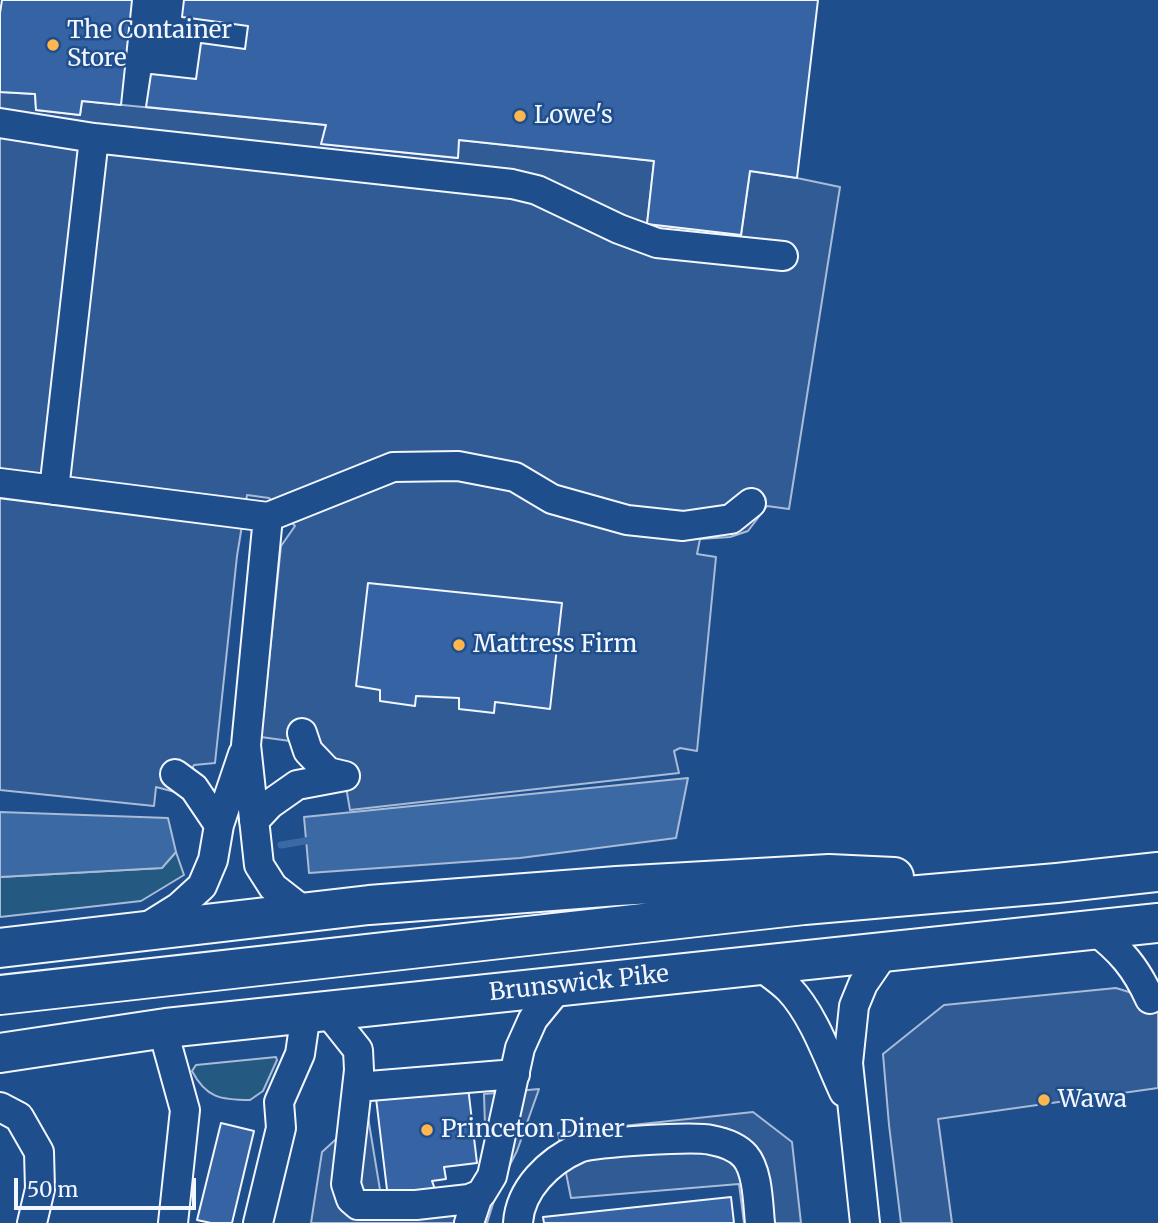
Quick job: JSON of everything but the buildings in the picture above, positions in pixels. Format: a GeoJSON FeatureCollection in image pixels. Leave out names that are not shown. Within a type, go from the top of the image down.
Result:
{"type":"FeatureCollection","features":[{"type":"Feature","properties":{"kind":"highway"},"geometry":{"type":"LineString","coordinates":[[0,995],[804,905],[1158,872]]}},
{"type":"Feature","properties":{"kind":"highway"},"geometry":{"type":"LineString","coordinates":[[0,948],[369,905],[617,886],[829,874],[1057,883]]}},
{"type":"Feature","properties":{"kind":"highway","name":"Brunswick Pike"},"geometry":{"type":"LineString","coordinates":[[0,1053],[166,1028],[1158,923]]}},
{"type":"Feature","properties":{"kind":"street"},"geometry":{"type":"LineString","coordinates":[[0,123],[94,138],[512,184],[537,190],[619,229],[657,243],[783,256]]}},
{"type":"Feature","properties":{"kind":"street"},"geometry":{"type":"LineString","coordinates":[[54,490],[94,138]]}},
{"type":"Feature","properties":{"kind":"street"},"geometry":{"type":"LineString","coordinates":[[0,482],[268,517],[393,467],[458,466],[515,477],[552,499],[626,520],[683,526],[731,519],[751,503]]}},
{"type":"Feature","properties":{"kind":"street"},"geometry":{"type":"LineString","coordinates":[[268,517],[246,745],[259,865],[274,887],[305,912]]}},
{"type":"Feature","properties":{"kind":"street"},"geometry":{"type":"LineString","coordinates":[[254,821],[270,804],[296,785],[345,776],[328,772],[309,751],[302,733]]}},
{"type":"Feature","properties":{"kind":"street"},"geometry":{"type":"LineString","coordinates":[[139,932],[179,907],[202,886],[213,860],[219,825],[246,745]]}},
{"type":"Feature","properties":{"kind":"street"},"geometry":{"type":"LineString","coordinates":[[175,774],[194,788],[219,825]]}},
{"type":"Feature","properties":{"kind":"street"},"geometry":{"type":"LineString","coordinates":[[1093,929],[1139,974],[1150,999],[1158,982]]}},
{"type":"Feature","properties":{"kind":"street"},"geometry":{"type":"LineString","coordinates":[[865,1223],[848,1063],[854,1006],[863,984],[885,952]]}},
{"type":"Feature","properties":{"kind":"street"},"geometry":{"type":"LineString","coordinates":[[759,965],[789,989],[800,1003],[821,1042],[853,1114]]}},
{"type":"Feature","properties":{"kind":"street"},"geometry":{"type":"LineString","coordinates":[[469,1223],[478,1196],[492,1176],[520,1048],[533,1019],[560,986]]}},
{"type":"Feature","properties":{"kind":"street"},"geometry":{"type":"LineString","coordinates":[[258,1223],[281,1128],[279,1102],[316,1012],[358,1051],[359,1070],[346,1184],[351,1213]]}},
{"type":"Feature","properties":{"kind":"street"},"geometry":{"type":"LineString","coordinates":[[166,1028],[167,1045],[185,1110],[173,1223]]}},
{"type":"Feature","properties":{"kind":"street"},"geometry":{"type":"LineString","coordinates":[[357,1087],[515,1074]]}},
{"type":"Feature","properties":{"kind":"street"},"geometry":{"type":"LineString","coordinates":[[0,1107],[19,1117],[39,1152],[40,1189],[32,1223]]}},
{"type":"Feature","properties":{"kind":"street"},"geometry":{"type":"LineString","coordinates":[[518,1223],[530,1186],[552,1164],[581,1146],[690,1138],[728,1145],[745,1156],[753,1174],[760,1223]]}},
{"type":"Feature","properties":{"kind":"street"},"geometry":{"type":"LineString","coordinates":[[351,1213],[358,1205],[414,1214],[478,1196]]}},
{"type":"Feature","properties":{"kind":"shaded area"},"geometry":{"type":"Polygon","coordinates":[[[0,92],[35,94],[36,110],[80,115],[82,101],[326,125],[322,144],[457,158],[459,140],[654,161],[647,224],[741,235],[750,171],[840,187],[789,509],[767,506],[748,531],[730,537],[700,539],[697,554],[716,557],[697,751],[680,748],[674,751],[679,773],[350,810],[346,787],[310,767],[290,741],[261,737],[281,546],[295,526],[269,498],[247,495],[237,556],[215,763],[194,765],[179,793],[156,787],[154,806],[0,790],[0,92]]]}},
{"type":"Feature","properties":{"kind":"shaded area"},"geometry":{"type":"Polygon","coordinates":[[[688,778],[676,838],[520,858],[309,873],[304,817],[688,778]]]}},
{"type":"Feature","properties":{"kind":"shaded area"},"geometry":{"type":"Polygon","coordinates":[[[0,812],[168,818],[176,852],[162,868],[0,877],[0,812]]]}},
{"type":"Feature","properties":{"kind":"shaded area"},"geometry":{"type":"Polygon","coordinates":[[[176,852],[184,875],[141,901],[0,917],[0,877],[161,868],[176,852]]]}},
{"type":"Feature","properties":{"kind":"shaded area"},"geometry":{"type":"Polygon","coordinates":[[[1116,988],[1158,1001],[1158,1088],[938,1119],[952,1223],[901,1223],[883,1054],[944,1005],[1116,988]]]}},
{"type":"Feature","properties":{"kind":"shaded area"},"geometry":{"type":"Polygon","coordinates":[[[276,1057],[263,1091],[250,1100],[215,1096],[203,1087],[192,1071],[196,1065],[276,1057]]]}},
{"type":"Feature","properties":{"kind":"shaded area"},"geometry":{"type":"Polygon","coordinates":[[[539,1089],[517,1151],[498,1188],[487,1223],[311,1223],[322,1152],[367,1111],[382,1202],[487,1189],[484,1094],[539,1089]]]}},
{"type":"Feature","properties":{"kind":"shaded area"},"geometry":{"type":"Polygon","coordinates":[[[753,1112],[792,1142],[801,1223],[744,1223],[739,1184],[571,1198],[558,1133],[753,1112]]]}},
{"type":"Feature","properties":{"kind":"waterway"},"geometry":{"type":"LineString","coordinates":[[281,845],[311,840]]}},
{"type":"Feature","properties":{"kind":"place","name":"The Container Store"},"geometry":{"type":"Point","coordinates":[53,45]}},
{"type":"Feature","properties":{"kind":"place","name":"Lowe's"},"geometry":{"type":"Point","coordinates":[520,116]}},
{"type":"Feature","properties":{"kind":"place","name":"Mattress Firm"},"geometry":{"type":"Point","coordinates":[459,645]}},
{"type":"Feature","properties":{"kind":"place","name":"Wawa"},"geometry":{"type":"Point","coordinates":[1044,1100]}},
{"type":"Feature","properties":{"kind":"place","name":"Princeton Diner"},"geometry":{"type":"Point","coordinates":[427,1130]}}]}
